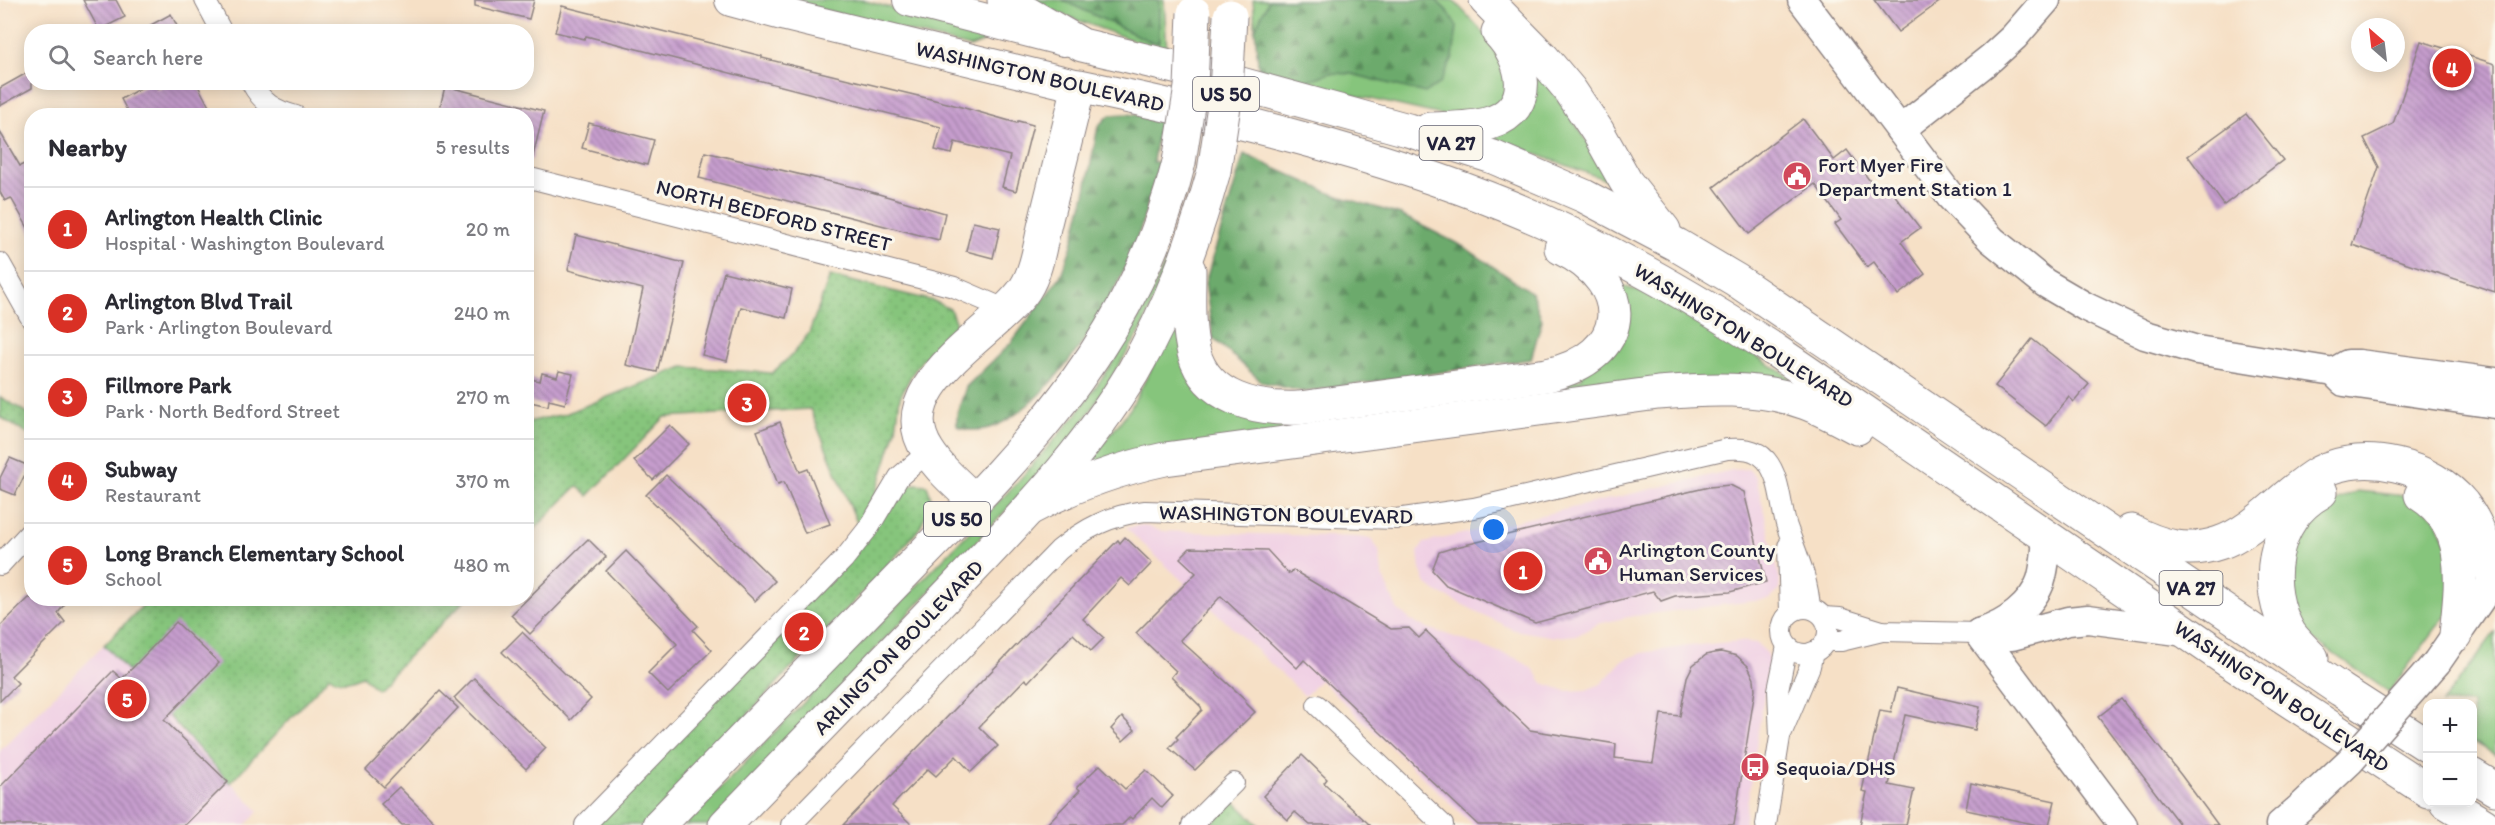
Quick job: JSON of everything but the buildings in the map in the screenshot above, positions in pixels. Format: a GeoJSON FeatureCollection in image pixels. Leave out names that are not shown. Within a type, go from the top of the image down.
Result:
{"type":"FeatureCollection","features":[{"type":"Feature","properties":{"kind":"highway"},"geometry":{"type":"LineString","coordinates":[[1004,0],[1082,45]]}},
{"type":"Feature","properties":{"kind":"highway"},"geometry":{"type":"LineString","coordinates":[[1408,130],[1483,125],[1503,117],[1516,103],[1522,81],[1518,59],[1504,38],[1468,0]]}},
{"type":"Feature","properties":{"kind":"highway"},"geometry":{"type":"LineString","coordinates":[[1486,0],[1543,58],[1570,90],[1635,196],[1677,244]]}},
{"type":"Feature","properties":{"kind":"highway","name":"US 50"},"geometry":{"type":"LineString","coordinates":[[659,825],[975,501],[1042,428],[1098,352],[1125,306],[1148,258],[1171,194],[1179,162],[1191,87],[1194,7]]}},
{"type":"Feature","properties":{"kind":"highway","name":"ARLINGTON BOULEVARD"},"geometry":{"type":"LineString","coordinates":[[725,825],[1031,508],[1072,460],[1114,402],[1150,342],[1188,256],[1214,171],[1226,93],[1230,8]]}},
{"type":"Feature","properties":{"kind":"highway","name":"WASHINGTON BOULEVARD"},"geometry":{"type":"LineString","coordinates":[[1082,45],[1212,76],[1408,130],[1492,157],[1555,182],[1677,244],[1790,315],[2423,743]]}},
{"type":"Feature","properties":{"kind":"highway","name":"WASHINGTON BOULEVARD"},"geometry":{"type":"LineString","coordinates":[[1079,86],[1144,99],[1368,158],[1459,188],[1558,229],[1617,257],[1680,291],[1773,350],[2186,632],[2423,788]]}},
{"type":"Feature","properties":{"kind":"highway"},"geometry":{"type":"LineString","coordinates":[[975,501],[928,452],[920,436],[918,416],[928,389],[946,366],[1026,288],[1079,86]]}},
{"type":"Feature","properties":{"kind":"highway"},"geometry":{"type":"LineString","coordinates":[[1188,256],[1190,328],[1198,363],[1209,381],[1218,388],[1252,404],[1281,409],[1317,407],[1531,378],[1569,369],[1596,354],[1608,336],[1614,313],[1611,294],[1602,278],[1580,258],[1517,227],[1459,188]]}},
{"type":"Feature","properties":{"kind":"highway"},"geometry":{"type":"LineString","coordinates":[[1031,508],[1085,483],[1122,470],[1165,459],[1594,400],[1718,390],[1761,393],[1804,402],[1862,431],[1899,456],[1974,487]]}},
{"type":"Feature","properties":{"kind":"highway"},"geometry":{"type":"LineString","coordinates":[[2041,486],[2147,539],[2181,548],[2206,547],[2230,539],[2310,478],[2335,466],[2375,461],[2401,466],[2428,478],[2462,503],[2481,536],[2494,578]]}},
{"type":"Feature","properties":{"kind":"highway"},"geometry":{"type":"LineString","coordinates":[[2341,690],[2292,636],[2280,614],[2273,587],[2275,558],[2286,528],[2305,504],[2327,488],[2352,480],[2378,479],[2403,486],[2436,507],[2455,536],[2461,560],[2456,635]]}},
{"type":"Feature","properties":{"kind":"highway"},"geometry":{"type":"LineString","coordinates":[[2462,503],[2495,507]]}},
{"type":"Feature","properties":{"kind":"highway"},"geometry":{"type":"LineString","coordinates":[[2477,778],[2495,789]]}},
{"type":"Feature","properties":{"kind":"highway"},"geometry":{"type":"LineString","coordinates":[[2454,807],[2484,825]]}},
{"type":"Feature","properties":{"kind":"main road","name":"WASHINGTON BOULEVARD"},"geometry":{"type":"LineString","coordinates":[[731,0],[1079,86]]}},
{"type":"Feature","properties":{"kind":"main road","name":"WASHINGTON BOULEVARD"},"geometry":{"type":"LineString","coordinates":[[909,0],[1082,45]]}},
{"type":"Feature","properties":{"kind":"street"},"geometry":{"type":"LineString","coordinates":[[204,0],[218,24]]}},
{"type":"Feature","properties":{"kind":"street"},"geometry":{"type":"LineString","coordinates":[[1802,0],[1950,196],[1977,225],[2032,273],[2086,307],[2145,334],[2197,350],[2334,372],[2344,382],[2495,404]]}},
{"type":"Feature","properties":{"kind":"street"},"geometry":{"type":"LineString","coordinates":[[1900,130],[1991,58],[2014,37],[2046,0]]}},
{"type":"Feature","properties":{"kind":"street"},"geometry":{"type":"LineString","coordinates":[[255,90],[272,108]]}},
{"type":"Feature","properties":{"kind":"street","name":"NORTH BEDFORD STREET"},"geometry":{"type":"LineString","coordinates":[[534,179],[954,287],[1006,310]]}},
{"type":"Feature","properties":{"kind":"street"},"geometry":{"type":"LineString","coordinates":[[0,263],[24,306]]}},
{"type":"Feature","properties":{"kind":"street"},"geometry":{"type":"LineString","coordinates":[[2334,372],[2348,364],[2359,364],[2495,382]]}},
{"type":"Feature","properties":{"kind":"street","name":"WASHINGTON BOULEVARD"},"geometry":{"type":"LineString","coordinates":[[791,825],[1059,550],[1090,527],[1122,514],[1145,511],[1406,519],[1484,506],[1735,448],[1753,450],[1769,465],[1778,486],[1786,525]]}},
{"type":"Feature","properties":{"kind":"street"},"geometry":{"type":"LineString","coordinates":[[585,825],[844,559],[870,526],[899,477],[928,452]]}},
{"type":"Feature","properties":{"kind":"street"},"geometry":{"type":"LineString","coordinates":[[1786,525],[1790,612],[1782,626],[1781,634],[1787,646],[1802,654],[1820,646],[1882,631],[2012,636],[2068,621],[2088,619],[2186,632]]}},
{"type":"Feature","properties":{"kind":"street"},"geometry":{"type":"LineString","coordinates":[[1780,737],[1828,628],[1817,612],[1805,572],[1786,525]]}},
{"type":"Feature","properties":{"kind":"street"},"geometry":{"type":"LineString","coordinates":[[1979,633],[1998,626],[2014,615],[2037,590],[2042,575],[2047,537]]}},
{"type":"Feature","properties":{"kind":"street"},"geometry":{"type":"LineString","coordinates":[[0,565],[16,538]]}},
{"type":"Feature","properties":{"kind":"street"},"geometry":{"type":"LineString","coordinates":[[2291,816],[2350,761],[2437,662],[2494,578]]}},
{"type":"Feature","properties":{"kind":"street"},"geometry":{"type":"LineString","coordinates":[[1790,612],[1796,609],[1817,612],[1882,631]]}},
{"type":"Feature","properties":{"kind":"street"},"geometry":{"type":"LineString","coordinates":[[1979,633],[2123,825]]}},
{"type":"Feature","properties":{"kind":"street"},"geometry":{"type":"LineString","coordinates":[[1766,825],[1780,737],[1778,690],[1787,646]]}},
{"type":"Feature","properties":{"kind":"street"},"geometry":{"type":"LineString","coordinates":[[1317,705],[1443,825]]}},
{"type":"Feature","properties":{"kind":"street"},"geometry":{"type":"LineString","coordinates":[[1192,825],[1234,783]]}},
{"type":"Feature","properties":{"kind":"shaded area","name":"Arlington County Human Services"},"geometry":{"type":"Polygon","coordinates":[[[1748,469],[1756,477],[1780,580],[1779,591],[1770,599],[1633,616],[1597,624],[1578,635],[1555,637],[1514,630],[1435,591],[1426,584],[1420,569],[1418,552],[1424,543],[1732,470],[1748,469]]]}},
{"type":"Feature","properties":{"kind":"shaded area"},"geometry":{"type":"Polygon","coordinates":[[[1142,525],[1161,531],[1371,539],[1379,550],[1382,573],[1398,610],[1416,624],[1519,659],[1534,670],[1543,683],[1566,691],[1586,690],[1601,684],[1622,661],[1642,653],[1741,641],[1756,643],[1766,652],[1769,662],[1744,825],[1473,825],[1320,680],[1305,696],[1126,528],[1142,525]]]}},
{"type":"Feature","properties":{"kind":"shaded area"},"geometry":{"type":"Polygon","coordinates":[[[142,606],[150,606],[176,726],[259,811],[246,825],[0,825],[0,751],[142,606]]]}},
{"type":"Feature","properties":{"kind":"green space"},"geometry":{"type":"Polygon","coordinates":[[[783,0],[862,0],[980,32],[983,42],[970,47],[783,0]]]}},
{"type":"Feature","properties":{"kind":"green space"},"geometry":{"type":"Polygon","coordinates":[[[1025,0],[1164,0],[1167,53],[1031,3],[1025,0]]]}},
{"type":"Feature","properties":{"kind":"green space"},"geometry":{"type":"Polygon","coordinates":[[[1062,0],[1159,0],[1159,42],[1151,42],[1062,0]]]}},
{"type":"Feature","properties":{"kind":"green space"},"geometry":{"type":"Polygon","coordinates":[[[1253,0],[1453,0],[1502,52],[1510,93],[1486,112],[1455,118],[1259,74],[1253,0]]]}},
{"type":"Feature","properties":{"kind":"green space"},"geometry":{"type":"Polygon","coordinates":[[[1269,0],[1436,0],[1449,13],[1457,27],[1453,57],[1440,83],[1425,93],[1352,74],[1330,73],[1300,83],[1259,74],[1255,29],[1269,0]]]}},
{"type":"Feature","properties":{"kind":"green space"},"geometry":{"type":"Polygon","coordinates":[[[1527,54],[1617,184],[1484,135],[1527,54]]]}},
{"type":"Feature","properties":{"kind":"green space"},"geometry":{"type":"Polygon","coordinates":[[[1110,115],[1143,116],[1159,122],[1153,162],[1160,162],[1136,243],[1109,301],[1090,332],[1059,374],[1019,412],[998,425],[977,430],[957,426],[957,414],[966,387],[1011,343],[1060,277],[1071,248],[1085,194],[1098,126],[1110,115]]]}},
{"type":"Feature","properties":{"kind":"green space"},"geometry":{"type":"Polygon","coordinates":[[[1244,154],[1332,194],[1401,215],[1464,247],[1532,293],[1542,320],[1531,359],[1304,392],[1262,382],[1213,338],[1205,283],[1244,154]]]}},
{"type":"Feature","properties":{"kind":"green space"},"geometry":{"type":"Polygon","coordinates":[[[1176,237],[1143,327],[1072,440],[710,825],[685,825],[1013,487],[1076,415],[1116,358],[1147,303],[1176,237]]]}},
{"type":"Feature","properties":{"kind":"green space"},"geometry":{"type":"Polygon","coordinates":[[[830,276],[934,301],[950,309],[956,324],[950,336],[922,360],[900,397],[896,429],[875,497],[858,525],[810,409],[665,417],[588,496],[577,486],[534,530],[534,421],[565,414],[683,367],[772,373],[794,353],[809,333],[830,276]]]}},
{"type":"Feature","properties":{"kind":"green space"},"geometry":{"type":"Polygon","coordinates":[[[1622,286],[1660,298],[1818,394],[1762,380],[1083,470],[1130,409],[1179,316],[1184,354],[1194,388],[1223,407],[1581,379],[1622,286]]]}},
{"type":"Feature","properties":{"kind":"green space"},"geometry":{"type":"Polygon","coordinates":[[[0,397],[24,411],[24,432],[0,417],[0,397]]]}},
{"type":"Feature","properties":{"kind":"green space"},"geometry":{"type":"Polygon","coordinates":[[[927,485],[932,501],[919,529],[889,564],[644,825],[595,825],[905,486],[927,485]]]}},
{"type":"Feature","properties":{"kind":"green space"},"geometry":{"type":"Polygon","coordinates":[[[2357,491],[2406,496],[2435,517],[2455,560],[2448,612],[2389,692],[2308,636],[2287,597],[2289,554],[2311,513],[2357,491]]]}},
{"type":"Feature","properties":{"kind":"green space"},"geometry":{"type":"Polygon","coordinates":[[[142,606],[459,606],[376,689],[362,676],[346,681],[330,676],[230,783],[104,645],[142,606]]]}},
{"type":"Feature","properties":{"kind":"green space"},"geometry":{"type":"Polygon","coordinates":[[[2495,632],[2495,755],[2477,744],[2477,699],[2445,699],[2495,632]]]}},
{"type":"Feature","properties":{"kind":"green space"},"geometry":{"type":"Polygon","coordinates":[[[1234,801],[1259,825],[1210,825],[1234,801]]]}},
{"type":"Feature","properties":{"kind":"place","name":"Subway"},"geometry":{"type":"Point","coordinates":[2452,68]}},
{"type":"Feature","properties":{"kind":"place","name":"Fort Myer Fire Department Station 1"},"geometry":{"type":"Point","coordinates":[1797,176]}},
{"type":"Feature","properties":{"kind":"place","name":"Fillmore Park"},"geometry":{"type":"Point","coordinates":[747,403]}},
{"type":"Feature","properties":{"kind":"place","name":"Arlington County Human Services"},"geometry":{"type":"Point","coordinates":[1598,561]}},
{"type":"Feature","properties":{"kind":"place","name":"Arlington Health Clinic"},"geometry":{"type":"Point","coordinates":[1523,571]}},
{"type":"Feature","properties":{"kind":"place","name":"Arlington Blvd Trail"},"geometry":{"type":"Point","coordinates":[804,632]}},
{"type":"Feature","properties":{"kind":"place","name":"Long Branch Elementary School"},"geometry":{"type":"Point","coordinates":[127,699]}},
{"type":"Feature","properties":{"kind":"place","name":"Sequoia/DHS"},"geometry":{"type":"Point","coordinates":[1755,767]}}]}
